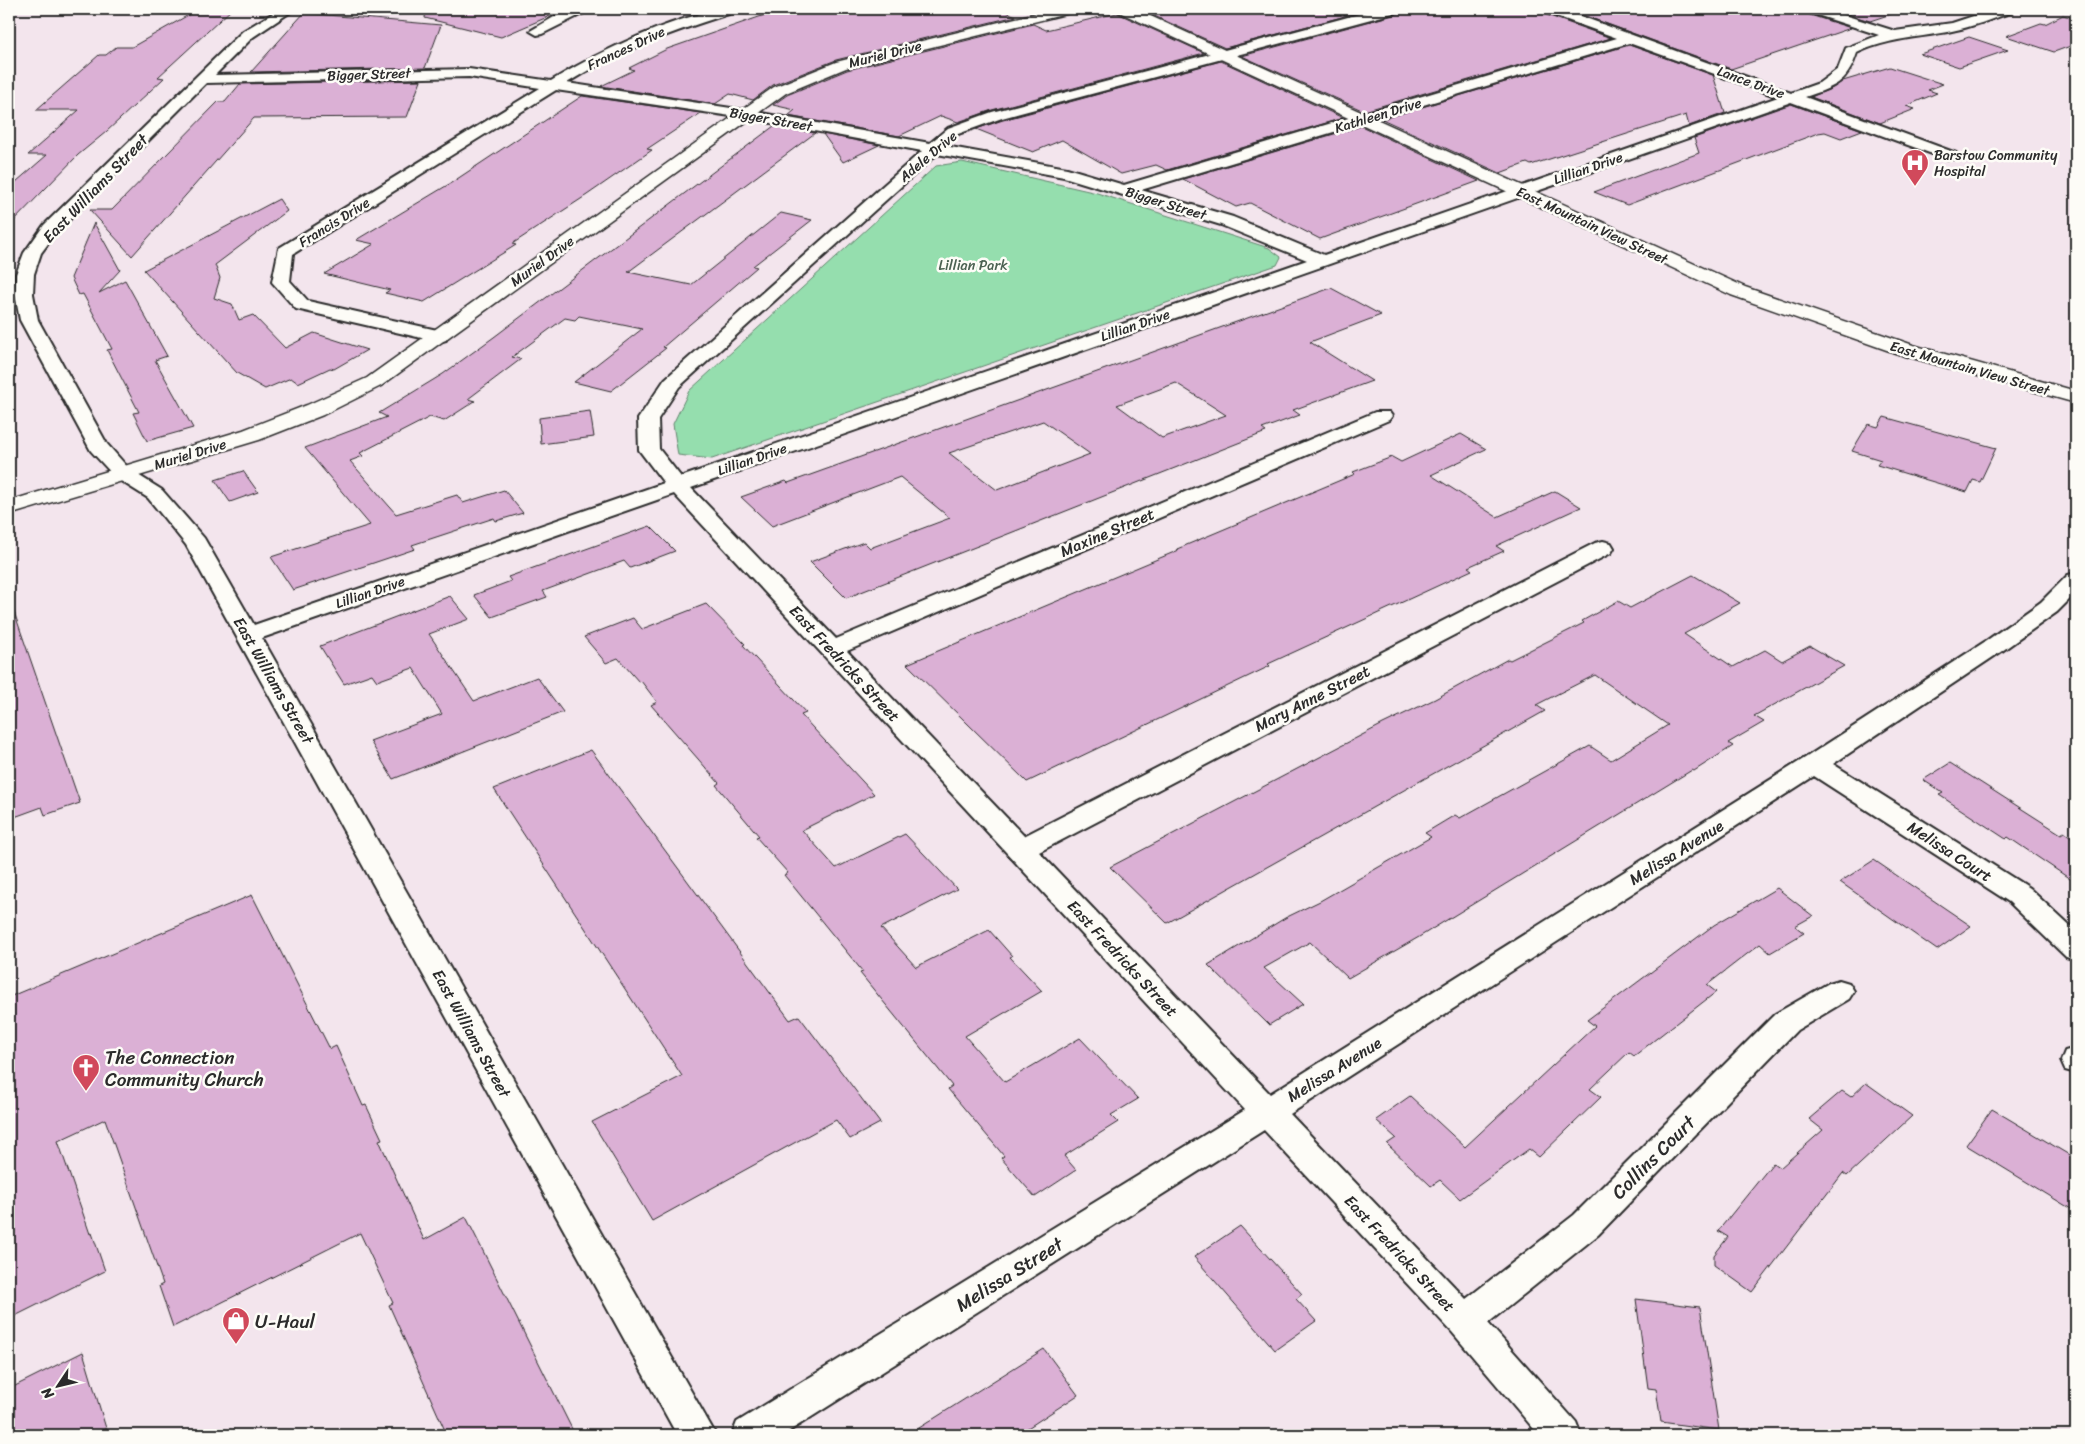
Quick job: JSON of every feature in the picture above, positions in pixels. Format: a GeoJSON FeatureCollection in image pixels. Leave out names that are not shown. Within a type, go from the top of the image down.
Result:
{"type":"FeatureCollection","features":[{"type":"Feature","properties":{"kind":"street","name":"East Williams Street"},"geometry":{"type":"LineString","coordinates":[[289,9],[248,34],[50,230],[33,253],[25,274],[24,294],[29,320],[98,447],[123,474],[155,494],[196,543],[697,1435]]}},
{"type":"Feature","properties":{"kind":"street"},"geometry":{"type":"LineString","coordinates":[[537,31],[566,16],[586,9]]}},
{"type":"Feature","properties":{"kind":"street"},"geometry":{"type":"LineString","coordinates":[[694,9],[709,14]]}},
{"type":"Feature","properties":{"kind":"street","name":"Frances Drive"},"geometry":{"type":"LineString","coordinates":[[554,87],[580,69],[607,56],[709,14],[730,9]]}},
{"type":"Feature","properties":{"kind":"street","name":"Muriel Drive"},"geometry":{"type":"LineString","coordinates":[[9,508],[250,435],[315,410],[374,382],[744,114],[780,90],[841,65],[1069,9]]}},
{"type":"Feature","properties":{"kind":"street","name":"East Mountain View Street"},"geometry":{"type":"LineString","coordinates":[[1124,9],[1362,120],[1738,291],[1814,321],[1946,363],[2076,397]]}},
{"type":"Feature","properties":{"kind":"street","name":"Adele Drive"},"geometry":{"type":"LineString","coordinates":[[677,485],[650,450],[648,419],[672,383],[953,131],[997,115],[1392,9]]}},
{"type":"Feature","properties":{"kind":"street","name":"Lance Drive"},"geometry":{"type":"LineString","coordinates":[[1550,9],[1951,156]]}},
{"type":"Feature","properties":{"kind":"street"},"geometry":{"type":"LineString","coordinates":[[1813,9],[1891,34]]}},
{"type":"Feature","properties":{"kind":"street","name":"Lillian Drive"},"geometry":{"type":"LineString","coordinates":[[248,635],[1792,98],[1824,86],[1844,71],[1851,51],[1868,41],[1891,34],[1953,27],[2007,9]]}},
{"type":"Feature","properties":{"kind":"street","name":"Kathleen Drive"},"geometry":{"type":"LineString","coordinates":[[1125,190],[1631,38]]}},
{"type":"Feature","properties":{"kind":"street","name":"Bigger Street"},"geometry":{"type":"LineString","coordinates":[[204,79],[459,73],[744,114],[1066,173],[1226,221],[1322,260]]}},
{"type":"Feature","properties":{"kind":"street","name":"Francis Drive"},"geometry":{"type":"LineString","coordinates":[[439,336],[302,304],[281,282],[284,252],[554,87]]}},
{"type":"Feature","properties":{"kind":"street","name":"Maxine Street"},"geometry":{"type":"LineString","coordinates":[[832,649],[1382,416]]}},
{"type":"Feature","properties":{"kind":"street","name":"East Fredricks Street"},"geometry":{"type":"LineString","coordinates":[[677,485],[1464,1321],[1563,1435]]}},
{"type":"Feature","properties":{"kind":"street","name":"Mary Anne Street"},"geometry":{"type":"LineString","coordinates":[[1021,849],[1603,548]]}},
{"type":"Feature","properties":{"kind":"street","name":"Melissa Avenue"},"geometry":{"type":"LineString","coordinates":[[1267,1112],[1814,764],[1994,646],[2048,607],[2076,580]]}},
{"type":"Feature","properties":{"kind":"street","name":"Melissa Court"},"geometry":{"type":"LineString","coordinates":[[1814,764],[2019,895],[2076,949]]}},
{"type":"Feature","properties":{"kind":"street","name":"Collins Court"},"geometry":{"type":"LineString","coordinates":[[1464,1321],[1586,1225],[1786,1022],[1839,991]]}},
{"type":"Feature","properties":{"kind":"street","name":"Melissa Street"},"geometry":{"type":"LineString","coordinates":[[750,1435],[1267,1112]]}},
{"type":"Feature","properties":{"kind":"green space","name":"Lillian Park"},"geometry":{"type":"Polygon","coordinates":[[[962,162],[1097,193],[1269,248],[1281,257],[1277,265],[712,459],[678,455],[673,424],[689,391],[936,166],[962,162]]]}},
{"type":"Feature","properties":{"kind":"building"},"geometry":{"type":"Polygon","coordinates":[[[199,9],[232,9],[158,77],[164,78],[106,132],[78,155],[9,226],[9,188],[47,155],[28,155],[79,110],[36,110],[99,55],[106,55],[116,47],[132,47],[199,9]]]}},
{"type":"Feature","properties":{"kind":"building"},"geometry":{"type":"Polygon","coordinates":[[[426,9],[566,9],[501,37],[425,18],[426,9]]]}},
{"type":"Feature","properties":{"kind":"building"},"geometry":{"type":"Polygon","coordinates":[[[782,9],[1000,9],[1016,16],[836,60],[773,85],[753,100],[730,94],[715,104],[601,86],[634,70],[629,68],[667,49],[782,9]]]}},
{"type":"Feature","properties":{"kind":"building"},"geometry":{"type":"Polygon","coordinates":[[[1139,9],[1372,9],[1225,48],[1139,9]]]}},
{"type":"Feature","properties":{"kind":"building"},"geometry":{"type":"Polygon","coordinates":[[[1400,9],[1542,9],[1544,14],[1611,38],[1364,111],[1242,56],[1397,14],[1400,9]]]}},
{"type":"Feature","properties":{"kind":"building"},"geometry":{"type":"Polygon","coordinates":[[[1566,9],[1805,9],[1807,14],[1851,28],[1731,69],[1566,9]]]}},
{"type":"Feature","properties":{"kind":"building"},"geometry":{"type":"Polygon","coordinates":[[[1830,9],[1893,9],[1894,13],[1870,21],[1830,9]]]}},
{"type":"Feature","properties":{"kind":"building"},"geometry":{"type":"Polygon","coordinates":[[[304,13],[441,25],[425,68],[251,72],[304,13]]]}},
{"type":"Feature","properties":{"kind":"building"},"geometry":{"type":"Polygon","coordinates":[[[1117,13],[1204,53],[992,110],[958,122],[941,116],[899,136],[788,116],[795,110],[773,105],[787,95],[847,70],[1033,24],[1046,30],[1117,13]]]}},
{"type":"Feature","properties":{"kind":"building"},"geometry":{"type":"Polygon","coordinates":[[[2063,15],[2076,19],[2076,44],[2054,52],[2006,36],[2041,23],[2045,24],[2063,15]]]}},
{"type":"Feature","properties":{"kind":"building"},"geometry":{"type":"Polygon","coordinates":[[[1969,37],[2008,50],[1959,67],[1920,54],[1969,37]]]}},
{"type":"Feature","properties":{"kind":"building"},"geometry":{"type":"Polygon","coordinates":[[[1629,45],[1713,75],[1725,113],[1689,126],[1686,115],[1531,165],[1527,163],[1500,173],[1382,119],[1629,45]]]}},
{"type":"Feature","properties":{"kind":"building"},"geometry":{"type":"Polygon","coordinates":[[[1221,61],[1343,118],[1167,170],[1156,165],[1121,174],[1062,140],[1033,152],[976,129],[1003,120],[1221,61]]]}},
{"type":"Feature","properties":{"kind":"building"},"geometry":{"type":"Polygon","coordinates":[[[1890,67],[1943,84],[1928,90],[1937,93],[1906,106],[1915,109],[1880,123],[1811,97],[1833,88],[1843,81],[1890,67]]]}},
{"type":"Feature","properties":{"kind":"building"},"geometry":{"type":"Polygon","coordinates":[[[421,80],[407,117],[254,118],[132,256],[90,210],[112,210],[218,102],[225,102],[240,84],[421,80]]]}},
{"type":"Feature","properties":{"kind":"building"},"geometry":{"type":"Polygon","coordinates":[[[582,96],[701,113],[647,149],[652,150],[512,244],[516,245],[424,302],[385,293],[390,290],[324,274],[374,244],[356,240],[451,183],[582,96]]]}},
{"type":"Feature","properties":{"kind":"building"},"geometry":{"type":"Polygon","coordinates":[[[1791,104],[1862,130],[1841,138],[1825,132],[1818,133],[1627,205],[1594,192],[1699,153],[1694,138],[1791,104]]]}},
{"type":"Feature","properties":{"kind":"building"},"geometry":{"type":"Polygon","coordinates":[[[774,126],[815,133],[628,272],[691,285],[781,213],[812,220],[753,266],[757,267],[663,347],[666,348],[611,391],[574,382],[642,329],[579,316],[575,320],[565,318],[512,357],[521,359],[468,399],[475,401],[444,421],[430,417],[360,453],[363,456],[350,461],[396,514],[457,495],[463,503],[504,490],[523,513],[496,521],[494,518],[412,545],[415,549],[293,590],[271,557],[370,525],[305,448],[387,417],[379,413],[443,374],[494,337],[774,126]]]}},
{"type":"Feature","properties":{"kind":"building"},"geometry":{"type":"Polygon","coordinates":[[[1361,126],[1479,181],[1320,239],[1250,203],[1236,207],[1183,179],[1361,126]]]}},
{"type":"Feature","properties":{"kind":"building"},"geometry":{"type":"Polygon","coordinates":[[[823,134],[879,145],[843,162],[823,134]]]}},
{"type":"Feature","properties":{"kind":"building"},"geometry":{"type":"Polygon","coordinates":[[[279,199],[287,211],[215,265],[220,278],[214,298],[232,304],[239,320],[253,315],[285,348],[314,333],[367,350],[334,369],[330,368],[298,383],[291,378],[265,389],[237,373],[144,270],[279,199]]]}},
{"type":"Feature","properties":{"kind":"building"},"geometry":{"type":"Polygon","coordinates":[[[94,223],[120,270],[99,293],[125,280],[167,356],[155,360],[193,428],[147,441],[133,413],[139,412],[107,350],[112,349],[83,294],[79,295],[71,278],[94,223]]]}},
{"type":"Feature","properties":{"kind":"building"},"geometry":{"type":"Polygon","coordinates":[[[1331,288],[1381,315],[1310,342],[1372,381],[1293,410],[1300,415],[1262,429],[1266,432],[846,598],[810,562],[864,542],[870,548],[950,518],[900,477],[772,526],[741,497],[786,481],[788,483],[1331,288]],[[1176,383],[1117,405],[1162,438],[1226,415],[1176,383]],[[1043,421],[949,453],[997,490],[1090,454],[1043,421]]]}},
{"type":"Feature","properties":{"kind":"building"},"geometry":{"type":"Polygon","coordinates":[[[590,411],[594,437],[541,444],[539,418],[590,411]]]}},
{"type":"Feature","properties":{"kind":"building"},"geometry":{"type":"Polygon","coordinates":[[[1884,417],[1996,448],[1980,482],[1973,480],[1967,492],[1877,465],[1881,460],[1852,451],[1868,424],[1878,427],[1884,417]]]}},
{"type":"Feature","properties":{"kind":"building"},"geometry":{"type":"Polygon","coordinates":[[[1461,434],[1486,449],[1431,475],[1497,517],[1555,491],[1581,507],[1496,546],[1504,551],[1468,567],[1472,570],[1268,664],[1270,666],[1027,782],[907,664],[1179,550],[1177,549],[1355,474],[1353,472],[1392,457],[1401,462],[1461,434]]]}},
{"type":"Feature","properties":{"kind":"building"},"geometry":{"type":"Polygon","coordinates":[[[243,471],[258,492],[230,502],[215,480],[243,471]]]}},
{"type":"Feature","properties":{"kind":"building"},"geometry":{"type":"Polygon","coordinates":[[[650,526],[675,551],[630,568],[624,561],[543,591],[547,597],[492,617],[474,595],[511,581],[508,577],[650,526]]]}},
{"type":"Feature","properties":{"kind":"building"},"geometry":{"type":"Polygon","coordinates":[[[1693,575],[1740,603],[1684,634],[1733,667],[1765,650],[1782,661],[1810,646],[1844,666],[1754,716],[1764,722],[1728,743],[1733,746],[1694,771],[1692,770],[1419,937],[1348,978],[1310,942],[1264,968],[1303,1004],[1269,1025],[1208,965],[1285,918],[1320,901],[1431,837],[1425,833],[1455,815],[1460,818],[1590,746],[1611,760],[1668,725],[1595,675],[1536,705],[1545,711],[1167,923],[1110,867],[1383,724],[1435,699],[1508,659],[1510,660],[1584,623],[1582,621],[1618,601],[1630,608],[1693,575]]]}},
{"type":"Feature","properties":{"kind":"building"},"geometry":{"type":"Polygon","coordinates":[[[450,596],[469,619],[429,634],[474,701],[537,677],[563,712],[393,779],[370,741],[442,714],[413,668],[377,681],[372,674],[344,684],[320,646],[450,596]]]}},
{"type":"Feature","properties":{"kind":"building"},"geometry":{"type":"Polygon","coordinates":[[[706,604],[745,644],[743,645],[806,713],[801,715],[874,794],[802,830],[836,868],[905,834],[957,889],[881,928],[916,967],[989,930],[1012,956],[1010,957],[1042,991],[965,1036],[1005,1082],[1080,1038],[1138,1099],[1111,1115],[1118,1122],[1064,1156],[1076,1170],[1035,1197],[1001,1158],[1004,1156],[948,1089],[952,1086],[860,973],[863,972],[784,875],[788,873],[756,837],[759,836],[716,785],[719,783],[651,705],[657,702],[641,681],[639,682],[618,658],[606,663],[584,637],[633,618],[642,629],[706,604]]]}},
{"type":"Feature","properties":{"kind":"building"},"geometry":{"type":"Polygon","coordinates":[[[13,609],[80,803],[45,815],[42,807],[9,819],[9,610],[13,609]]]}},
{"type":"Feature","properties":{"kind":"building"},"geometry":{"type":"Polygon","coordinates":[[[591,750],[790,1020],[799,1016],[880,1123],[850,1139],[836,1120],[652,1221],[592,1122],[682,1076],[494,789],[591,750]]]}},
{"type":"Feature","properties":{"kind":"building"},"geometry":{"type":"Polygon","coordinates":[[[1950,763],[2061,834],[2064,832],[2076,840],[2076,883],[2008,837],[2006,839],[1939,795],[1943,793],[1923,780],[1950,763]]]}},
{"type":"Feature","properties":{"kind":"building"},"geometry":{"type":"Polygon","coordinates":[[[1874,860],[1971,926],[1937,950],[1840,882],[1874,860]]]}},
{"type":"Feature","properties":{"kind":"building"},"geometry":{"type":"Polygon","coordinates":[[[1777,888],[1813,916],[1795,926],[1804,933],[1770,953],[1760,944],[1707,985],[1716,992],[1634,1056],[1629,1052],[1590,1089],[1601,1097],[1539,1157],[1529,1149],[1460,1199],[1440,1180],[1431,1186],[1387,1144],[1396,1138],[1376,1120],[1410,1096],[1465,1147],[1595,1026],[1587,1020],[1714,925],[1777,888]]]}},
{"type":"Feature","properties":{"kind":"building"},"geometry":{"type":"Polygon","coordinates":[[[252,895],[330,1049],[336,1046],[363,1106],[366,1105],[382,1139],[379,1140],[424,1240],[466,1217],[575,1435],[447,1435],[389,1305],[393,1303],[360,1233],[173,1327],[159,1286],[163,1284],[105,1119],[58,1141],[90,1234],[92,1233],[105,1271],[9,1319],[9,997],[252,895]]]}},
{"type":"Feature","properties":{"kind":"building"},"geometry":{"type":"Polygon","coordinates":[[[1866,1083],[1912,1116],[1847,1176],[1843,1173],[1752,1292],[1714,1265],[1714,1255],[1728,1237],[1718,1231],[1773,1163],[1780,1168],[1823,1130],[1809,1119],[1842,1091],[1851,1097],[1866,1083]]]}},
{"type":"Feature","properties":{"kind":"building"},"geometry":{"type":"Polygon","coordinates":[[[1992,1109],[2076,1159],[2076,1212],[1966,1145],[1992,1109]]]}},
{"type":"Feature","properties":{"kind":"building"},"geometry":{"type":"Polygon","coordinates":[[[1240,1226],[1302,1294],[1296,1299],[1316,1321],[1275,1350],[1194,1257],[1240,1226]]]}},
{"type":"Feature","properties":{"kind":"building"},"geometry":{"type":"Polygon","coordinates":[[[1636,1299],[1700,1307],[1719,1430],[1661,1422],[1656,1389],[1648,1388],[1636,1299]]]}},
{"type":"Feature","properties":{"kind":"building"},"geometry":{"type":"Polygon","coordinates":[[[1044,1349],[1078,1395],[1017,1435],[908,1435],[1044,1349]]]}},
{"type":"Feature","properties":{"kind":"building"},"geometry":{"type":"Polygon","coordinates":[[[83,1352],[108,1435],[9,1435],[9,1389],[83,1352]]]}},
{"type":"Feature","properties":{"kind":"place","name":"Barstow Community Hospital"},"geometry":{"type":"Point","coordinates":[1915,187]}},
{"type":"Feature","properties":{"kind":"place","name":"The Connection Community Church"},"geometry":{"type":"Point","coordinates":[86,1092]}},
{"type":"Feature","properties":{"kind":"place","name":"U-Haul"},"geometry":{"type":"Point","coordinates":[236,1345]}}]}
